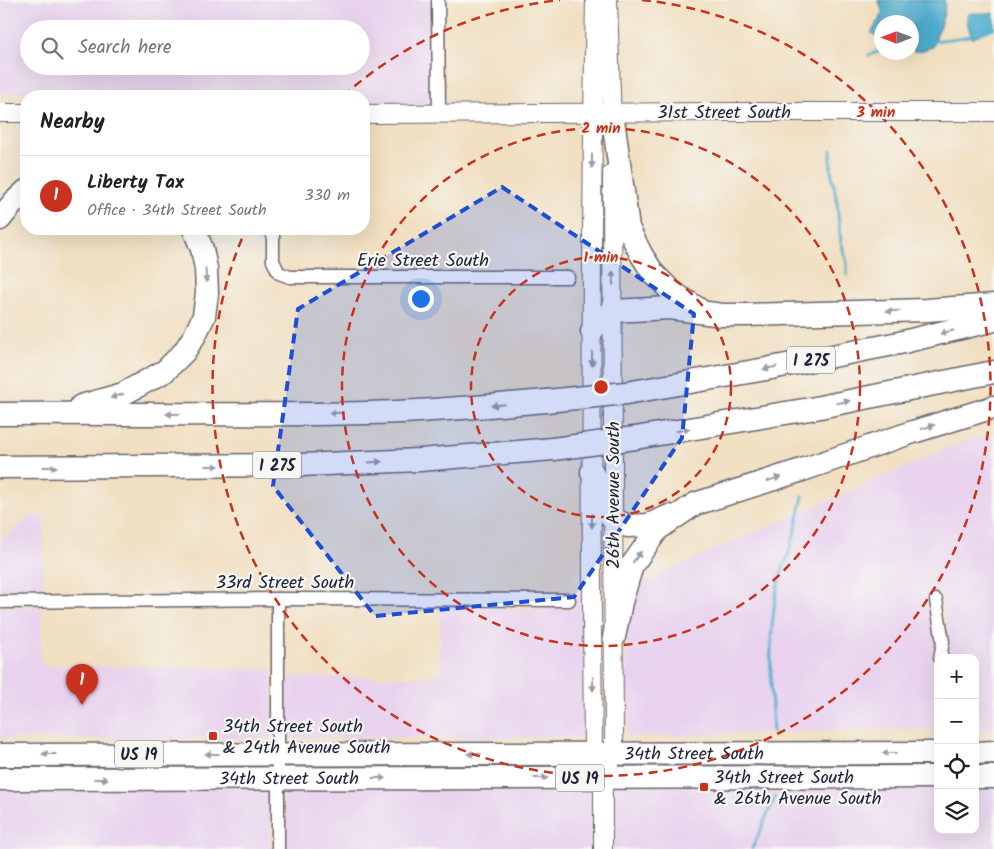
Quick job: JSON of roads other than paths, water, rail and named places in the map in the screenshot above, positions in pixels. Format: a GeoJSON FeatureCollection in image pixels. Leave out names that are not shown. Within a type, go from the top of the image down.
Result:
{"type":"FeatureCollection","features":[{"type":"Feature","properties":{"kind":"highway"},"geometry":{"type":"LineString","coordinates":[[602,112],[628,228],[641,254],[653,273],[672,292],[695,307],[722,315]]}},
{"type":"Feature","properties":{"kind":"highway"},"geometry":{"type":"LineString","coordinates":[[0,219],[20,196]]}},
{"type":"Feature","properties":{"kind":"highway"},"geometry":{"type":"LineString","coordinates":[[56,413],[123,394],[165,371],[184,352],[204,316],[207,293],[206,269],[202,248],[197,235]]}},
{"type":"Feature","properties":{"kind":"highway"},"geometry":{"type":"LineString","coordinates":[[592,331],[599,320],[613,311],[670,308],[722,315],[927,310],[994,305]]}},
{"type":"Feature","properties":{"kind":"highway","name":"I 275"},"geometry":{"type":"LineString","coordinates":[[0,414],[370,413],[452,409],[546,401],[626,393],[766,369],[899,343],[994,320]]}},
{"type":"Feature","properties":{"kind":"highway","name":"I 275"},"geometry":{"type":"LineString","coordinates":[[0,467],[301,465],[420,460],[553,448],[635,438],[810,409],[994,372]]}},
{"type":"Feature","properties":{"kind":"highway"},"geometry":{"type":"LineString","coordinates":[[592,472],[605,508],[612,519],[628,526],[648,525],[695,504],[994,406]]}},
{"type":"Feature","properties":{"kind":"highway"},"geometry":{"type":"LineString","coordinates":[[614,637],[621,602],[632,565],[658,529],[695,504]]}},
{"type":"Feature","properties":{"kind":"highway"},"geometry":{"type":"LineString","coordinates":[[979,752],[994,752]]}},
{"type":"Feature","properties":{"kind":"highway","name":"34th Street South"},"geometry":{"type":"LineString","coordinates":[[0,755],[934,753]]}},
{"type":"Feature","properties":{"kind":"highway","name":"34th Street South"},"geometry":{"type":"LineString","coordinates":[[0,779],[934,777]]}},
{"type":"Feature","properties":{"kind":"highway"},"geometry":{"type":"LineString","coordinates":[[979,777],[994,777]]}},
{"type":"Feature","properties":{"kind":"main road","name":"26th Avenue South"},"geometry":{"type":"LineString","coordinates":[[595,0],[613,311],[612,519],[614,637],[603,753]]}},
{"type":"Feature","properties":{"kind":"main road","name":"26th Avenue South"},"geometry":{"type":"LineString","coordinates":[[603,849],[603,753],[592,472],[592,331],[608,0]]}},
{"type":"Feature","properties":{"kind":"main road","name":"31st Street South"},"geometry":{"type":"LineString","coordinates":[[370,114],[994,112]]}},
{"type":"Feature","properties":{"kind":"main road"},"geometry":{"type":"LineString","coordinates":[[0,113],[20,113]]}},
{"type":"Feature","properties":{"kind":"street"},"geometry":{"type":"LineString","coordinates":[[438,0],[439,113]]}},
{"type":"Feature","properties":{"kind":"street","name":"Erie Street South"},"geometry":{"type":"LineString","coordinates":[[273,235],[273,261],[279,273],[290,277],[568,278]]}},
{"type":"Feature","properties":{"kind":"street"},"geometry":{"type":"LineString","coordinates":[[278,599],[278,849]]}},
{"type":"Feature","properties":{"kind":"street","name":"33rd Street South"},"geometry":{"type":"LineString","coordinates":[[0,602],[278,599],[570,600]]}},
{"type":"Feature","properties":{"kind":"street"},"geometry":{"type":"LineString","coordinates":[[936,600],[942,642],[940,654]]}},
{"type":"Feature","properties":{"kind":"water"},"geometry":{"type":"Polygon","coordinates":[[[878,0],[945,0],[944,14],[933,47],[919,51],[919,15],[882,15],[883,13],[878,0]]]}},
{"type":"Feature","properties":{"kind":"water"},"geometry":{"type":"Polygon","coordinates":[[[971,13],[994,13],[994,29],[987,30],[972,39],[967,22],[967,15],[971,13]]]}},
{"type":"Feature","properties":{"kind":"waterway"},"geometry":{"type":"LineString","coordinates":[[931,41],[971,36],[994,28]]}},
{"type":"Feature","properties":{"kind":"waterway"},"geometry":{"type":"LineString","coordinates":[[869,55],[874,53]]}},
{"type":"Feature","properties":{"kind":"waterway"},"geometry":{"type":"LineString","coordinates":[[831,150],[831,170],[837,202],[841,242],[847,263],[847,275]]}},
{"type":"Feature","properties":{"kind":"waterway"},"geometry":{"type":"LineString","coordinates":[[773,733],[771,637],[775,599],[803,496]]}},
{"type":"Feature","properties":{"kind":"waterway"},"geometry":{"type":"LineString","coordinates":[[752,849],[775,797]]}},
{"type":"Feature","properties":{"kind":"place","name":"Liberty Tax"},"geometry":{"type":"Point","coordinates":[82,705]}},
{"type":"Feature","properties":{"kind":"place","name":"34th Street South & 24th Avenue South"},"geometry":{"type":"Point","coordinates":[213,736]}},
{"type":"Feature","properties":{"kind":"place","name":"34th Street South & 26th Avenue South"},"geometry":{"type":"Point","coordinates":[704,787]}}]}
